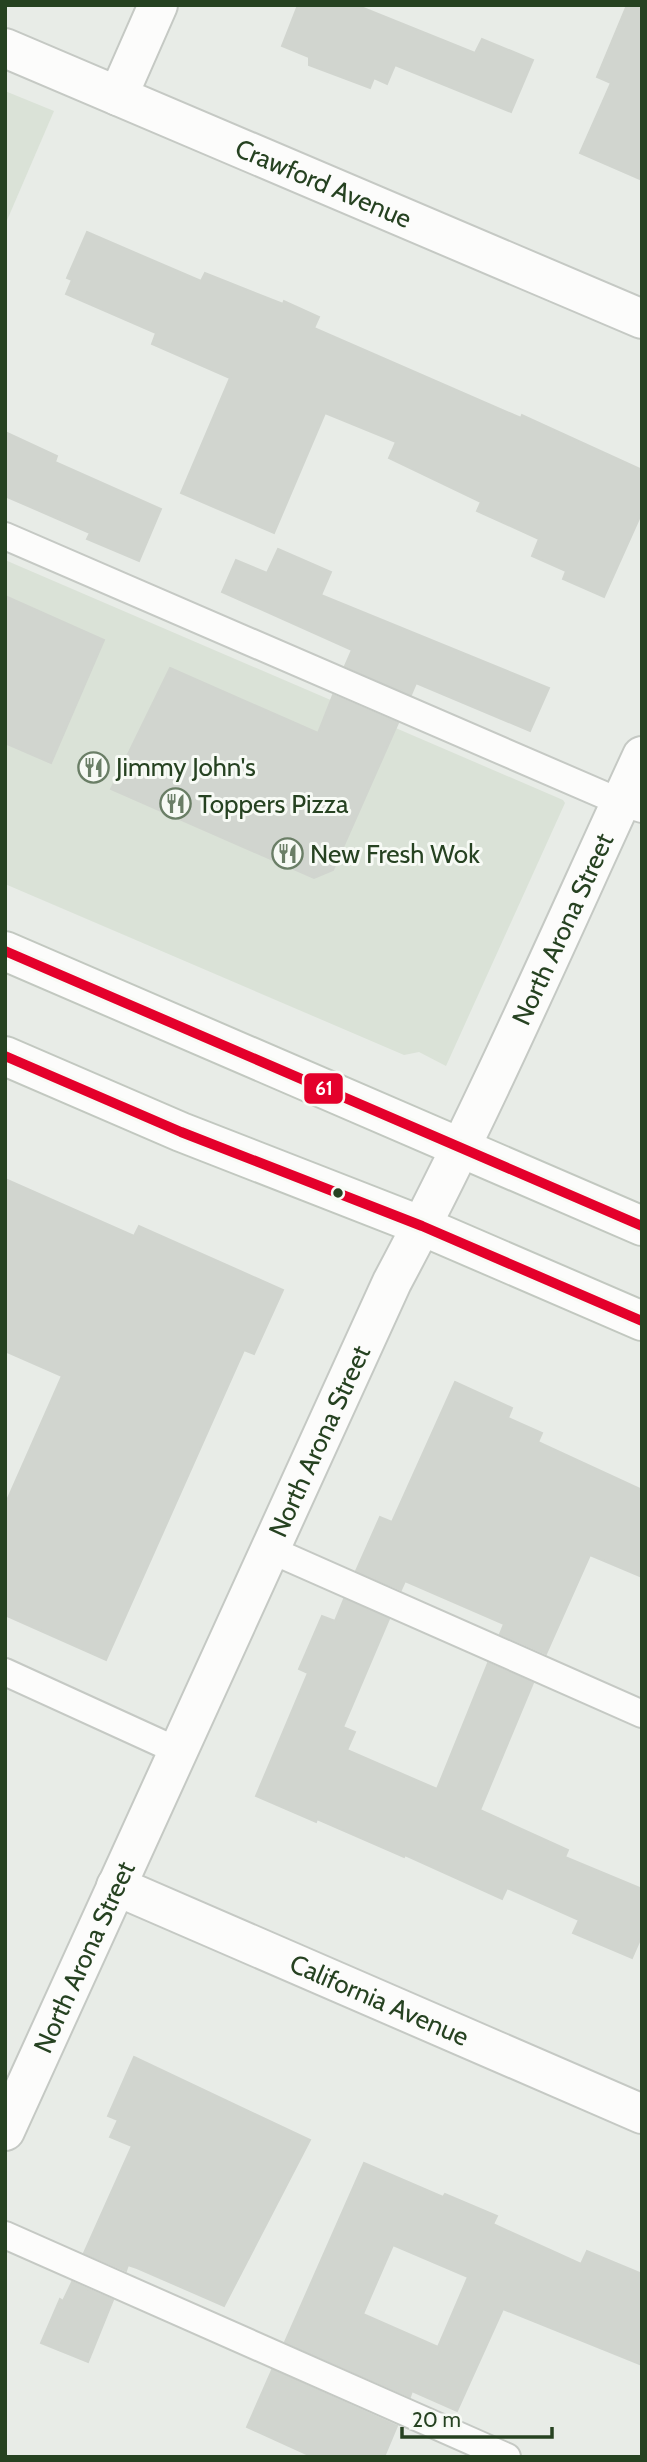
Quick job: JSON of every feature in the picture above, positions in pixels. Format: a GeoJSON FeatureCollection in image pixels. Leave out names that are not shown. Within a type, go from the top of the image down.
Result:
{"type":"FeatureCollection","features":[{"type":"Feature","properties":{"kind":"street"},"geometry":{"type":"LineString","coordinates":[[118,96],[158,5]]}},
{"type":"Feature","properties":{"kind":"street","name":"Crawford Avenue"},"geometry":{"type":"LineString","coordinates":[[5,48],[642,319]]}},
{"type":"Feature","properties":{"kind":"street","name":"North Arona Street"},"geometry":{"type":"LineString","coordinates":[[5,2131],[392,1282],[631,806],[642,755]]}},
{"type":"Feature","properties":{"kind":"street"},"geometry":{"type":"LineString","coordinates":[[5,951],[642,1226]]}},
{"type":"Feature","properties":{"kind":"street"},"geometry":{"type":"LineString","coordinates":[[5,1056],[181,1132],[422,1226],[642,1321]]}},
{"type":"Feature","properties":{"kind":"street","name":"California Avenue"},"geometry":{"type":"LineString","coordinates":[[116,1886],[642,2114]]}},
{"type":"Feature","properties":{"kind":"lane"},"geometry":{"type":"LineString","coordinates":[[5,536],[631,806]]}},
{"type":"Feature","properties":{"kind":"lane"},"geometry":{"type":"LineString","coordinates":[[271,1550],[642,1714]]}},
{"type":"Feature","properties":{"kind":"lane"},"geometry":{"type":"LineString","coordinates":[[5,1672],[178,1751]]}},
{"type":"Feature","properties":{"kind":"lane"},"geometry":{"type":"LineString","coordinates":[[5,2235],[507,2457]]}},
{"type":"Feature","properties":{"kind":"shaded area"},"geometry":{"type":"Polygon","coordinates":[[[5,91],[54,111],[5,225],[5,91]]]}},
{"type":"Feature","properties":{"kind":"shaded area"},"geometry":{"type":"Polygon","coordinates":[[[5,560],[563,800],[565,803],[446,1066],[419,1052],[404,1055],[5,884],[5,560]]]}},
{"type":"Feature","properties":{"kind":"building"},"geometry":{"type":"Polygon","coordinates":[[[298,5],[356,5],[475,53],[482,39],[533,60],[511,112],[395,65],[387,84],[374,78],[370,88],[309,65],[309,57],[282,46],[298,5]]]}},
{"type":"Feature","properties":{"kind":"building"},"geometry":{"type":"Polygon","coordinates":[[[627,5],[642,5],[642,180],[580,153],[611,83],[597,77],[627,5]]]}},
{"type":"Feature","properties":{"kind":"building"},"geometry":{"type":"Polygon","coordinates":[[[87,232],[201,281],[205,273],[283,304],[284,301],[319,317],[314,328],[521,418],[522,415],[642,470],[642,512],[604,597],[563,579],[566,571],[532,556],[539,539],[477,511],[481,502],[389,458],[396,442],[325,413],[274,533],[181,493],[230,378],[152,344],[156,333],[66,294],[72,280],[67,278],[87,232]]]}},
{"type":"Feature","properties":{"kind":"building"},"geometry":{"type":"Polygon","coordinates":[[[5,432],[57,456],[55,462],[161,509],[139,561],[87,539],[90,533],[5,496],[5,432]]]}},
{"type":"Feature","properties":{"kind":"building"},"geometry":{"type":"Polygon","coordinates":[[[278,549],[331,572],[321,595],[549,688],[530,731],[416,683],[411,695],[345,666],[352,650],[222,592],[236,560],[267,573],[278,549]]]}},
{"type":"Feature","properties":{"kind":"building"},"geometry":{"type":"Polygon","coordinates":[[[5,596],[104,640],[51,763],[5,743],[5,596]]]}},
{"type":"Feature","properties":{"kind":"building"},"geometry":{"type":"Polygon","coordinates":[[[170,668],[318,733],[333,695],[398,723],[333,870],[314,878],[111,789],[170,668]]]}},
{"type":"Feature","properties":{"kind":"building"},"geometry":{"type":"Polygon","coordinates":[[[5,1179],[134,1236],[139,1226],[283,1290],[254,1354],[244,1350],[106,1660],[5,1615],[5,1505],[62,1376],[5,1351],[5,1179]]]}},
{"type":"Feature","properties":{"kind":"building"},"geometry":{"type":"Polygon","coordinates":[[[455,1382],[512,1408],[508,1418],[542,1433],[538,1442],[642,1490],[642,1577],[590,1555],[546,1654],[500,1634],[504,1624],[405,1581],[401,1590],[356,1571],[380,1517],[392,1522],[455,1382]]]}},
{"type":"Feature","properties":{"kind":"building"},"geometry":{"type":"Polygon","coordinates":[[[344,1599],[389,1619],[343,1727],[355,1732],[347,1750],[437,1789],[488,1663],[533,1683],[480,1810],[568,1850],[565,1857],[642,1889],[642,1935],[632,1958],[573,1933],[579,1920],[507,1888],[502,1899],[405,1855],[404,1857],[256,1796],[308,1673],[299,1669],[322,1616],[335,1621],[344,1599]]]}},
{"type":"Feature","properties":{"kind":"building"},"geometry":{"type":"Polygon","coordinates":[[[134,2057],[310,2140],[224,2306],[137,2268],[128,2265],[126,2271],[84,2253],[132,2146],[110,2137],[118,2120],[108,2116],[134,2057]]]}},
{"type":"Feature","properties":{"kind":"building"},"geometry":{"type":"Polygon","coordinates":[[[364,2163],[443,2197],[445,2194],[497,2216],[493,2224],[581,2264],[587,2251],[642,2274],[642,2365],[503,2309],[457,2411],[412,2391],[410,2397],[285,2342],[364,2163]],[[393,2245],[363,2314],[438,2347],[468,2277],[393,2245]]]}},
{"type":"Feature","properties":{"kind":"building"},"geometry":{"type":"Polygon","coordinates":[[[72,2282],[113,2300],[88,2362],[41,2343],[60,2299],[63,2301],[72,2282]]]}},
{"type":"Feature","properties":{"kind":"building"},"geometry":{"type":"Polygon","coordinates":[[[272,2370],[397,2426],[384,2457],[313,2457],[247,2427],[272,2370]]]}},
{"type":"Feature","properties":{"kind":"transit line","name":"61"},"geometry":{"type":"LineString","coordinates":[[5,951],[642,1226]]}},
{"type":"Feature","properties":{"kind":"transit line","name":"61"},"geometry":{"type":"LineString","coordinates":[[5,1056],[181,1132],[422,1226],[642,1321]]}},
{"type":"Feature","properties":{"kind":"place","name":"Jimmy John's"},"geometry":{"type":"Point","coordinates":[93,767]}},
{"type":"Feature","properties":{"kind":"place","name":"Toppers Pizza"},"geometry":{"type":"Point","coordinates":[175,804]}},
{"type":"Feature","properties":{"kind":"place","name":"New Fresh Wok"},"geometry":{"type":"Point","coordinates":[287,854]}}]}
